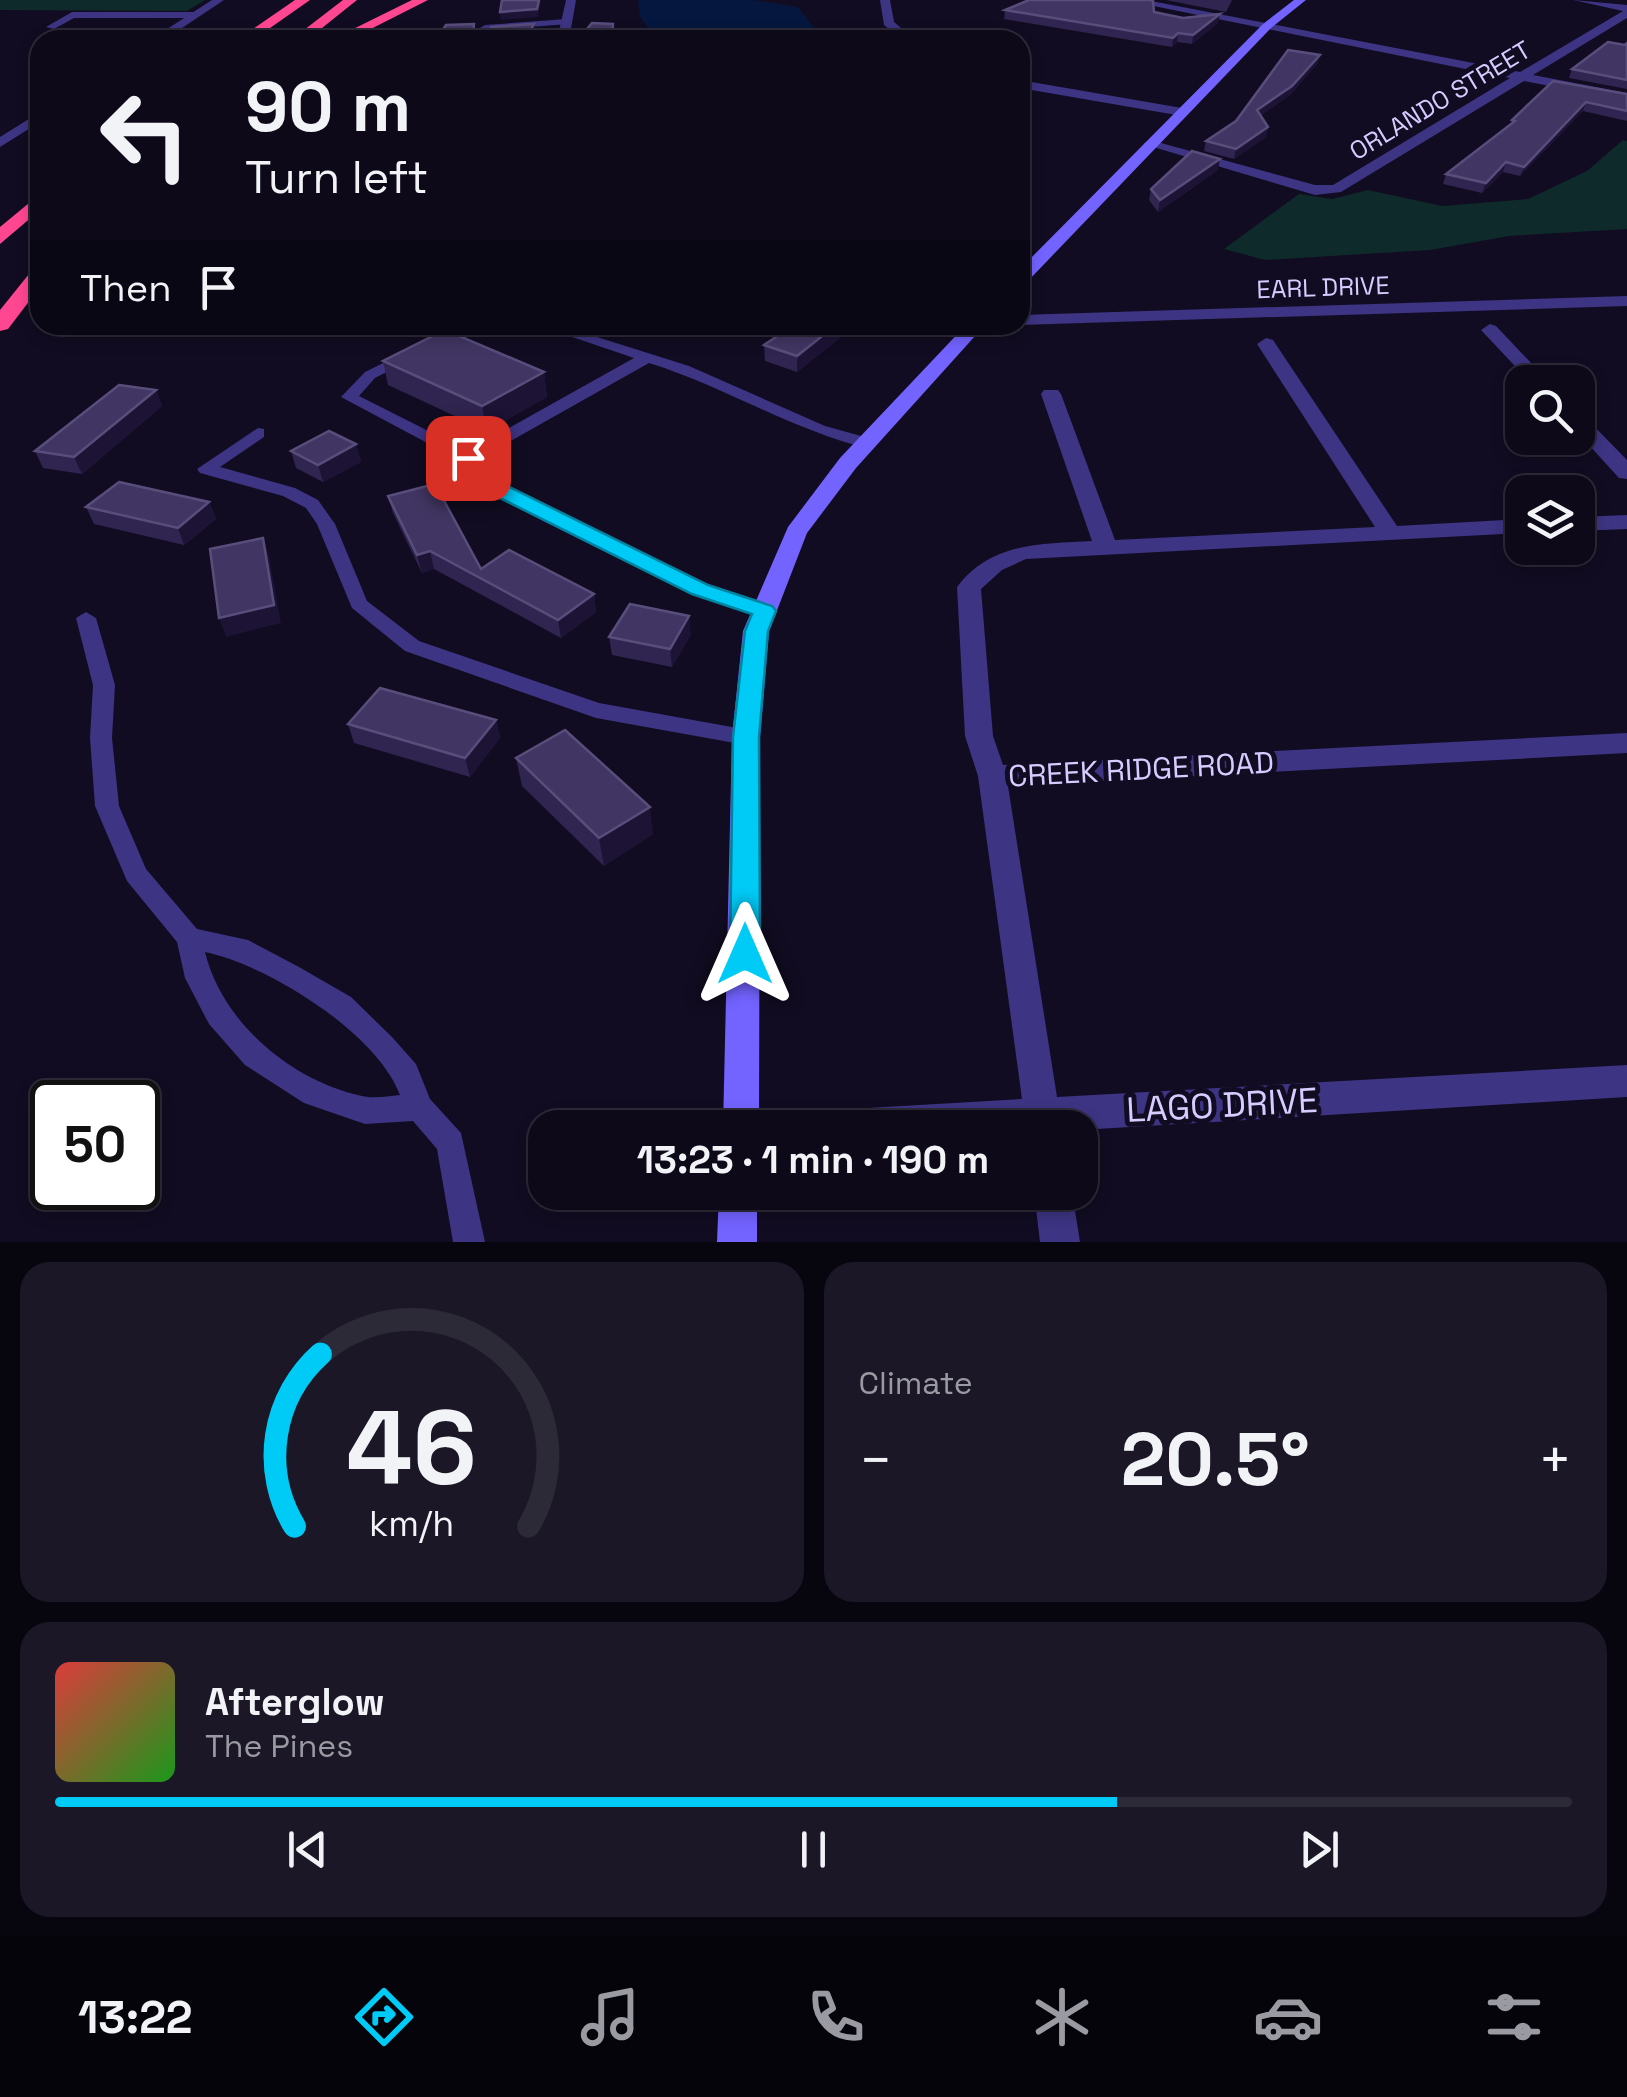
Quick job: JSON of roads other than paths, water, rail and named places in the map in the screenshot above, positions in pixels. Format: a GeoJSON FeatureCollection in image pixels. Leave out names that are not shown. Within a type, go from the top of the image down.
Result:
{"type":"FeatureCollection","features":[{"type":"Feature","properties":{"kind":"highway"},"geometry":{"type":"LineString","coordinates":[[259,30],[303,0]]}},
{"type":"Feature","properties":{"kind":"highway"},"geometry":{"type":"LineString","coordinates":[[311,30],[351,0]]}},
{"type":"Feature","properties":{"kind":"highway"},"geometry":{"type":"LineString","coordinates":[[359,30],[422,0]]}},
{"type":"Feature","properties":{"kind":"highway"},"geometry":{"type":"LineString","coordinates":[[0,238],[30,210]]}},
{"type":"Feature","properties":{"kind":"highway"},"geometry":{"type":"LineString","coordinates":[[0,324],[30,286]]}},
{"type":"Feature","properties":{"kind":"main road"},"geometry":{"type":"LineString","coordinates":[[1030,269],[1267,26],[1301,0]]}},
{"type":"Feature","properties":{"kind":"main road"},"geometry":{"type":"LineString","coordinates":[[740,1110],[746,737],[756,631],[796,532],[866,443],[967,335]]}},
{"type":"Feature","properties":{"kind":"main road"},"geometry":{"type":"LineString","coordinates":[[737,1242],[738,1210]]}},
{"type":"Feature","properties":{"kind":"street"},"geometry":{"type":"LineString","coordinates":[[172,30],[220,0]]}},
{"type":"Feature","properties":{"kind":"street"},"geometry":{"type":"LineString","coordinates":[[565,30],[572,0]]}},
{"type":"Feature","properties":{"kind":"street"},"geometry":{"type":"LineString","coordinates":[[885,0],[888,22],[897,30]]}},
{"type":"Feature","properties":{"kind":"street"},"geometry":{"type":"LineString","coordinates":[[1129,0],[1627,97]]}},
{"type":"Feature","properties":{"kind":"street"},"geometry":{"type":"LineString","coordinates":[[1578,0],[1627,11]]}},
{"type":"Feature","properties":{"kind":"street","name":"ORLANDO STREET"},"geometry":{"type":"LineString","coordinates":[[1150,144],[1315,190],[1336,189],[1627,11]]}},
{"type":"Feature","properties":{"kind":"street"},"geometry":{"type":"LineString","coordinates":[[1030,86],[1182,112]]}},
{"type":"Feature","properties":{"kind":"street"},"geometry":{"type":"LineString","coordinates":[[0,143],[30,123]]}},
{"type":"Feature","properties":{"kind":"street","name":"EARL DRIVE"},"geometry":{"type":"LineString","coordinates":[[1030,320],[1627,302]]}},
{"type":"Feature","properties":{"kind":"street"},"geometry":{"type":"LineString","coordinates":[[1490,330],[1524,365]]}},
{"type":"Feature","properties":{"kind":"street"},"geometry":{"type":"LineString","coordinates":[[1266,344],[1390,532]]}},
{"type":"Feature","properties":{"kind":"street"},"geometry":{"type":"LineString","coordinates":[[1051,394],[1105,544]]}},
{"type":"Feature","properties":{"kind":"street"},"geometry":{"type":"LineString","coordinates":[[1595,440],[1627,473]]}},
{"type":"Feature","properties":{"kind":"street"},"geometry":{"type":"LineString","coordinates":[[1595,523],[1627,522]]}},
{"type":"Feature","properties":{"kind":"street","name":"CREEK RIDGE ROAD"},"geometry":{"type":"LineString","coordinates":[[1505,527],[1105,544],[1021,552],[994,565],[970,586],[978,736],[992,776],[1627,743]]}},
{"type":"Feature","properties":{"kind":"street"},"geometry":{"type":"LineString","coordinates":[[992,776],[1042,1110]]}},
{"type":"Feature","properties":{"kind":"street","name":"LAGO DRIVE"},"geometry":{"type":"LineString","coordinates":[[1098,1117],[1627,1081]]}},
{"type":"Feature","properties":{"kind":"street"},"geometry":{"type":"LineString","coordinates":[[1056,1210],[1060,1242]]}},
{"type":"Feature","properties":{"kind":"lane"},"geometry":{"type":"LineString","coordinates":[[51,27],[72,16],[194,16]]}},
{"type":"Feature","properties":{"kind":"lane"},"geometry":{"type":"LineString","coordinates":[[485,30],[498,25],[567,22]]}},
{"type":"Feature","properties":{"kind":"lane"},"geometry":{"type":"LineString","coordinates":[[451,335],[370,375],[349,396],[468,458],[476,479],[700,590],[764,611]]}},
{"type":"Feature","properties":{"kind":"lane"},"geometry":{"type":"LineString","coordinates":[[576,335],[648,357],[819,430],[866,443]]}},
{"type":"Feature","properties":{"kind":"lane"},"geometry":{"type":"LineString","coordinates":[[468,458],[648,357]]}},
{"type":"Feature","properties":{"kind":"lane"},"geometry":{"type":"LineString","coordinates":[[258,433],[206,469],[289,492],[312,504],[326,524],[359,604],[412,646],[596,710],[746,737]]}},
{"type":"Feature","properties":{"kind":"lane"},"geometry":{"type":"LineString","coordinates":[[86,618],[104,685],[101,738],[107,806],[136,874],[189,938],[198,978],[219,1016],[255,1056],[314,1094],[366,1111],[419,1107]]}},
{"type":"Feature","properties":{"kind":"lane"},"geometry":{"type":"LineString","coordinates":[[189,938],[239,948],[342,1005],[406,1074],[419,1107],[451,1143],[469,1242]]}},
{"type":"Feature","properties":{"kind":"water"},"geometry":{"type":"Polygon","coordinates":[[[638,0],[752,0],[798,7],[816,30],[650,30],[640,17],[638,0]]]}}]}
